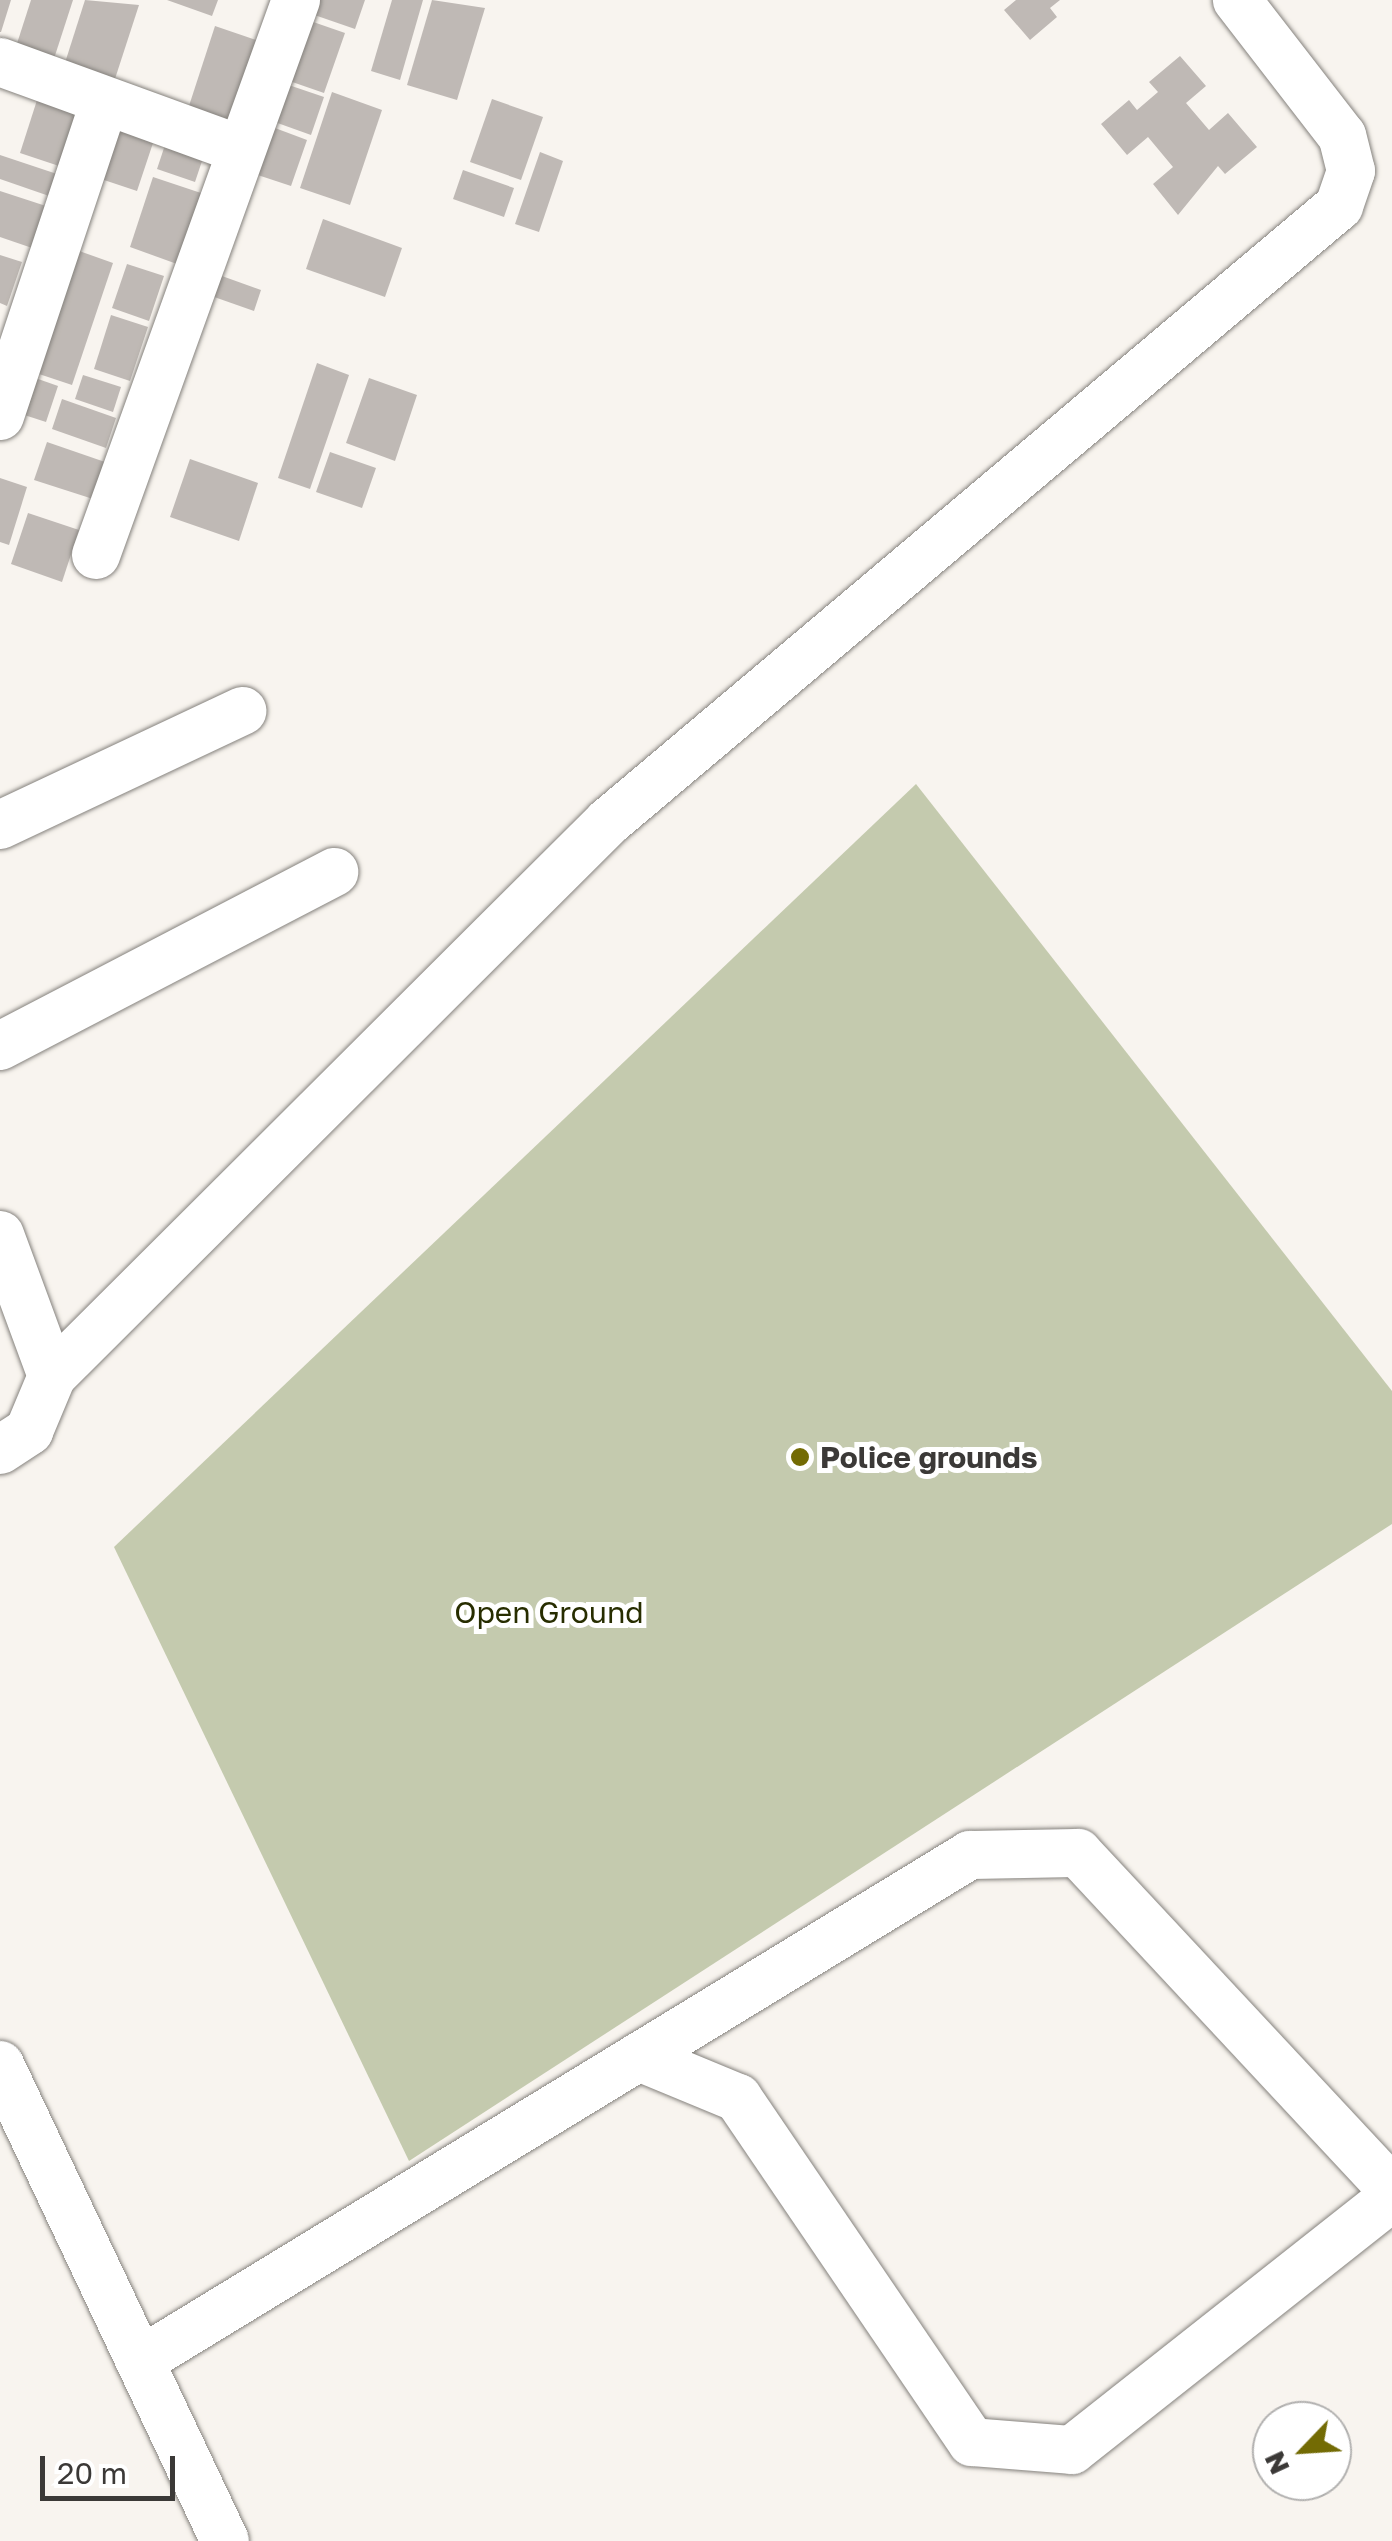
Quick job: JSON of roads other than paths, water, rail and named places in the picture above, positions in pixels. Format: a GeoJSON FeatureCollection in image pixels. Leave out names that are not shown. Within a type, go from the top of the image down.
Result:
{"type":"FeatureCollection","features":[{"type":"Feature","properties":{"kind":"street"},"geometry":{"type":"LineString","coordinates":[[96,555],[236,148],[296,0]]}},
{"type":"Feature","properties":{"kind":"street"},"geometry":{"type":"LineString","coordinates":[[0,1450],[29,1431],[52,1376],[608,822],[1340,206],[1350,171],[1342,136],[1237,0]]}},
{"type":"Feature","properties":{"kind":"street"},"geometry":{"type":"LineString","coordinates":[[0,62],[236,148]]}},
{"type":"Feature","properties":{"kind":"street"},"geometry":{"type":"LineString","coordinates":[[0,416],[105,101]]}},
{"type":"Feature","properties":{"kind":"street"},"geometry":{"type":"LineString","coordinates":[[0,825],[242,711]]}},
{"type":"Feature","properties":{"kind":"street"},"geometry":{"type":"LineString","coordinates":[[0,1046],[334,872]]}},
{"type":"Feature","properties":{"kind":"street"},"geometry":{"type":"LineString","coordinates":[[1,1238],[52,1376]]}},
{"type":"Feature","properties":{"kind":"street"},"geometry":{"type":"LineString","coordinates":[[140,2362],[639,2057],[970,1855],[1078,1853],[1392,2194],[1072,2450],[972,2442],[738,2098],[639,2057]]}},
{"type":"Feature","properties":{"kind":"street"},"geometry":{"type":"LineString","coordinates":[[0,2065],[225,2541]]}},
{"type":"Feature","properties":{"kind":"place","name":"Police grounds"},"geometry":{"type":"Point","coordinates":[800,1457]}},
{"type":"Feature","properties":{"kind":"park label","name":"Open Ground"},"geometry":{"type":"Point","coordinates":[549,1612]}}]}
